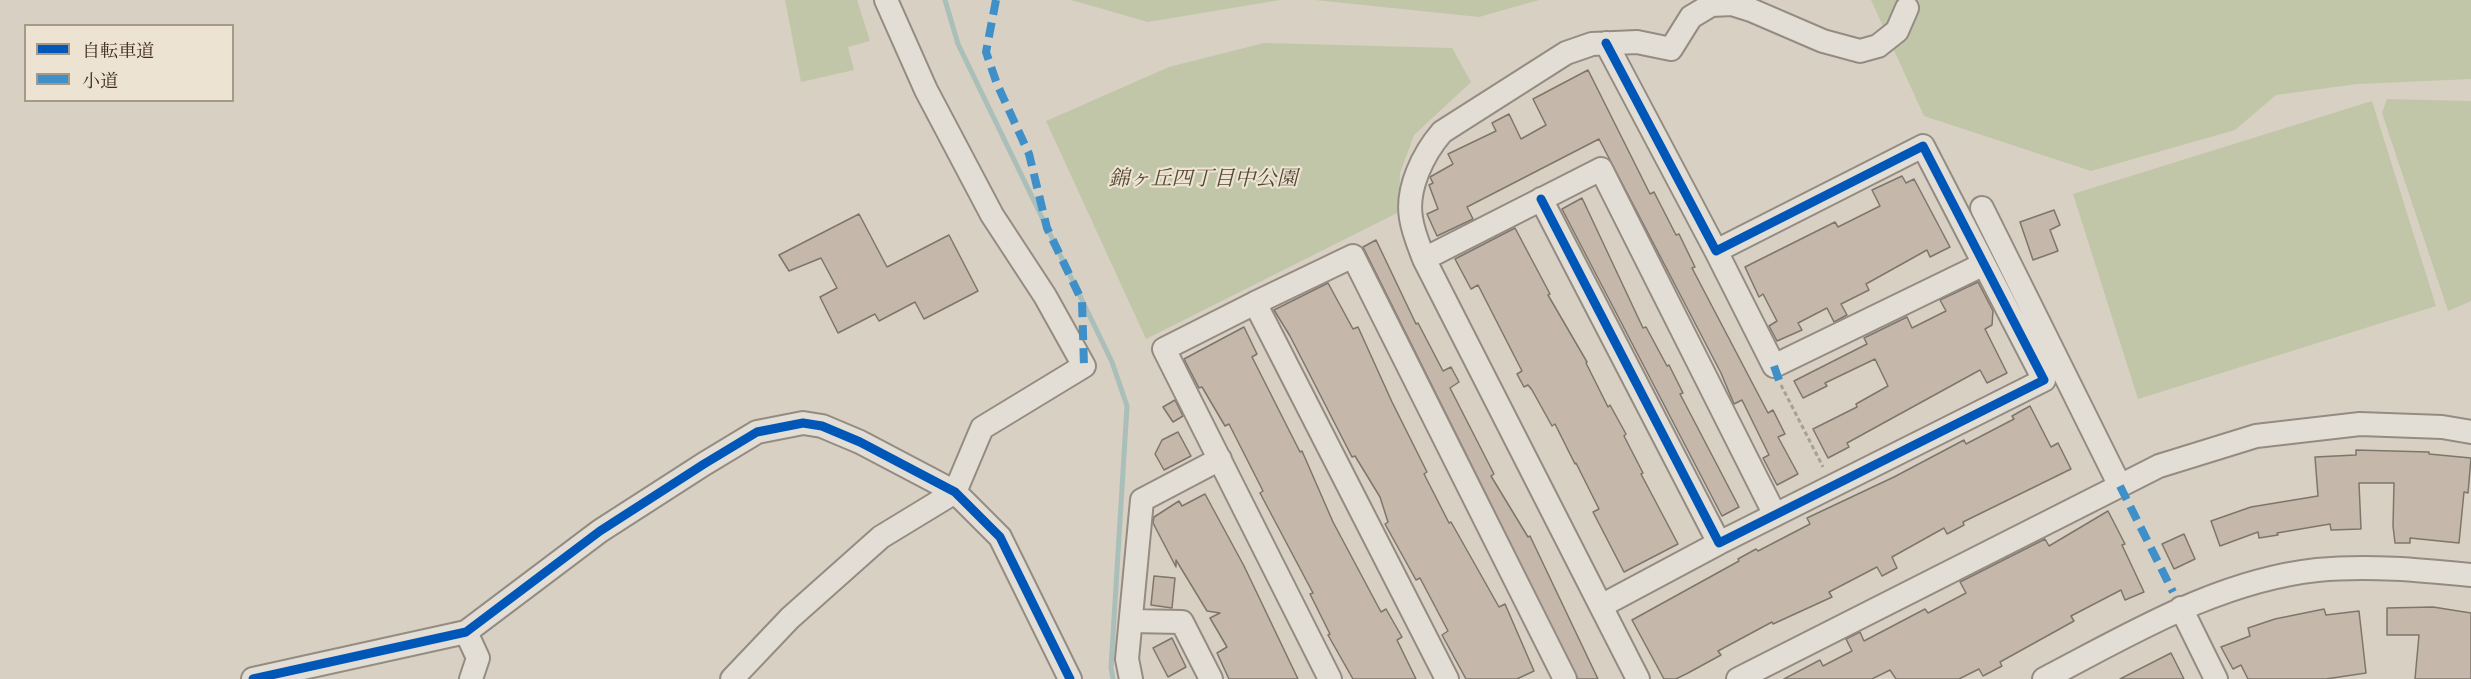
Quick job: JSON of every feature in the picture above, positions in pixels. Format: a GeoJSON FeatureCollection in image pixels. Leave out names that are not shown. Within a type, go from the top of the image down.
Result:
{"type":"FeatureCollection","features":[{"type":"Feature","properties":{"kind":"street"},"geometry":{"type":"LineString","coordinates":[[732,679],[790,618],[880,537],[956,492],[982,428],[1084,366],[1045,296],[992,215],[926,90],[886,0]]}},
{"type":"Feature","properties":{"kind":"street"},"geometry":{"type":"LineString","coordinates":[[1638,679],[1424,259],[1411,218],[1410,195],[1431,145],[1442,132],[1566,53],[1592,44],[1636,42],[1671,49],[1691,17],[1711,5],[1732,4],[1779,21],[1823,41],[1860,51],[1878,46],[1897,31],[1907,8]]}},
{"type":"Feature","properties":{"kind":"street"},"geometry":{"type":"LineString","coordinates":[[1606,44],[1774,366],[1984,264]]}},
{"type":"Feature","properties":{"kind":"street"},"geometry":{"type":"LineString","coordinates":[[1601,606],[1719,543],[2044,380],[1923,146],[1716,251]]}},
{"type":"Feature","properties":{"kind":"street"},"geometry":{"type":"LineString","coordinates":[[1424,259],[1601,169],[1775,515]]}},
{"type":"Feature","properties":{"kind":"street"},"geometry":{"type":"LineString","coordinates":[[1541,199],[1719,543]]}},
{"type":"Feature","properties":{"kind":"street"},"geometry":{"type":"LineString","coordinates":[[1982,208],[2120,486]]}},
{"type":"Feature","properties":{"kind":"street"},"geometry":{"type":"LineString","coordinates":[[1330,679],[1164,349],[1353,256],[1565,679]]}},
{"type":"Feature","properties":{"kind":"street"},"geometry":{"type":"LineString","coordinates":[[1255,303],[1447,679]]}},
{"type":"Feature","properties":{"kind":"street"},"geometry":{"type":"LineString","coordinates":[[253,679],[466,632],[600,531],[757,432],[803,423],[822,426],[860,442],[956,492],[1000,537],[1071,679]]}},
{"type":"Feature","properties":{"kind":"street"},"geometry":{"type":"LineString","coordinates":[[1738,679],[2159,466],[2256,436],[2360,424],[2442,427],[2471,432]]}},
{"type":"Feature","properties":{"kind":"street"},"geometry":{"type":"LineString","coordinates":[[1131,679],[1127,659],[1142,500],[1220,459]]}},
{"type":"Feature","properties":{"kind":"street"},"geometry":{"type":"LineString","coordinates":[[2044,679],[2181,608],[2261,580],[2317,570],[2391,567],[2471,575]]}},
{"type":"Feature","properties":{"kind":"street"},"geometry":{"type":"LineString","coordinates":[[2181,608],[2216,679]]}},
{"type":"Feature","properties":{"kind":"street"},"geometry":{"type":"LineString","coordinates":[[1131,621],[1182,622],[1211,679]]}},
{"type":"Feature","properties":{"kind":"street"},"geometry":{"type":"LineString","coordinates":[[466,632],[478,658],[471,679]]}},
{"type":"Feature","properties":{"kind":"path"},"geometry":{"type":"LineString","coordinates":[[1780,383],[1826,473]]}},
{"type":"Feature","properties":{"kind":"green space"},"geometry":{"type":"Polygon","coordinates":[[[785,0],[857,0],[870,41],[848,47],[854,70],[801,82],[785,0]]]}},
{"type":"Feature","properties":{"kind":"green space"},"geometry":{"type":"Polygon","coordinates":[[[1071,0],[1280,0],[1148,22],[1071,0]]]}},
{"type":"Feature","properties":{"kind":"green space"},"geometry":{"type":"Polygon","coordinates":[[[1315,0],[1539,0],[1479,17],[1315,0]]]}},
{"type":"Feature","properties":{"kind":"green space"},"geometry":{"type":"Polygon","coordinates":[[[1871,0],[2471,0],[2471,79],[2357,84],[2276,95],[2235,130],[2091,171],[1924,116],[1871,0]]]}},
{"type":"Feature","properties":{"kind":"green space","name":"錦ヶ丘四丁目中公園"},"geometry":{"type":"Polygon","coordinates":[[[1264,43],[1452,48],[1471,82],[1414,135],[1400,173],[1399,212],[1146,339],[1046,121],[1169,67],[1264,43]]]}},
{"type":"Feature","properties":{"kind":"green space"},"geometry":{"type":"Polygon","coordinates":[[[2387,99],[2471,101],[2471,301],[2448,311],[2382,113],[2387,99]]]}},
{"type":"Feature","properties":{"kind":"green space"},"geometry":{"type":"Polygon","coordinates":[[[2372,101],[2436,306],[2138,399],[2073,194],[2372,101]]]}},
{"type":"Feature","properties":{"kind":"building"},"geometry":{"type":"Polygon","coordinates":[[[1588,70],[1650,194],[1654,192],[1676,235],[1679,234],[1695,267],[1692,268],[1768,413],[1773,410],[1785,434],[1778,437],[1798,474],[1777,485],[1763,458],[1769,455],[1742,400],[1734,404],[1721,373],[1599,139],[1467,207],[1473,219],[1437,236],[1427,214],[1438,209],[1429,185],[1433,183],[1430,177],[1453,164],[1448,154],[1496,131],[1492,123],[1509,114],[1521,139],[1546,125],[1533,99],[1588,70]]]}},
{"type":"Feature","properties":{"kind":"building"},"geometry":{"type":"Polygon","coordinates":[[[1902,176],[1906,183],[1914,179],[1950,247],[1930,257],[1927,250],[1866,284],[1869,290],[1841,304],[1847,315],[1834,322],[1827,308],[1798,323],[1802,330],[1777,341],[1769,326],[1777,321],[1763,294],[1759,297],[1745,267],[1835,222],[1838,227],[1880,206],[1872,190],[1902,176]]]}},
{"type":"Feature","properties":{"kind":"building"},"geometry":{"type":"Polygon","coordinates":[[[1582,198],[1643,328],[1646,327],[1667,366],[1669,365],[1683,393],[1680,394],[1739,507],[1722,516],[1562,209],[1582,198]]]}},
{"type":"Feature","properties":{"kind":"building"},"geometry":{"type":"Polygon","coordinates":[[[2054,210],[2060,225],[2050,230],[2058,251],[2033,260],[2020,222],[2054,210]]]}},
{"type":"Feature","properties":{"kind":"building"},"geometry":{"type":"Polygon","coordinates":[[[859,214],[887,267],[949,235],[978,291],[924,319],[915,302],[879,321],[875,314],[838,333],[820,297],[837,288],[821,258],[789,271],[779,255],[859,214]]]}},
{"type":"Feature","properties":{"kind":"building"},"geometry":{"type":"Polygon","coordinates":[[[1515,228],[1550,294],[1548,295],[1587,362],[1608,407],[1610,405],[1626,434],[1624,436],[1643,473],[1641,474],[1678,544],[1624,572],[1593,512],[1599,509],[1555,424],[1552,426],[1528,385],[1524,387],[1517,374],[1522,371],[1478,285],[1471,289],[1455,259],[1515,228]]]}},
{"type":"Feature","properties":{"kind":"building"},"geometry":{"type":"Polygon","coordinates":[[[1376,240],[1416,324],[1418,323],[1443,371],[1451,367],[1459,382],[1450,388],[1494,474],[1491,476],[1528,537],[1530,536],[1598,679],[1578,679],[1363,247],[1376,240]]]}},
{"type":"Feature","properties":{"kind":"building"},"geometry":{"type":"Polygon","coordinates":[[[1978,282],[1993,311],[1992,325],[1985,329],[2007,373],[1987,383],[1980,370],[1847,443],[1849,447],[1828,458],[1813,429],[1857,407],[1856,404],[1888,386],[1875,359],[1825,383],[1827,386],[1803,398],[1794,381],[1867,344],[1864,338],[1907,317],[1912,328],[1946,311],[1940,300],[1978,282]]]}},
{"type":"Feature","properties":{"kind":"building"},"geometry":{"type":"Polygon","coordinates":[[[1328,283],[1353,329],[1358,327],[1427,472],[1424,474],[1449,523],[1451,522],[1499,607],[1505,604],[1534,671],[1517,679],[1466,679],[1442,635],[1448,631],[1420,578],[1416,580],[1385,524],[1388,522],[1380,497],[1355,456],[1352,457],[1290,336],[1274,310],[1328,283]]]}},
{"type":"Feature","properties":{"kind":"building"},"geometry":{"type":"Polygon","coordinates":[[[1244,327],[1257,354],[1252,357],[1300,452],[1302,451],[1333,522],[1381,612],[1386,609],[1402,637],[1397,640],[1416,679],[1353,679],[1328,635],[1330,634],[1310,594],[1313,593],[1260,493],[1263,491],[1229,424],[1225,426],[1202,387],[1199,388],[1184,359],[1244,327]]]}},
{"type":"Feature","properties":{"kind":"building"},"geometry":{"type":"Polygon","coordinates":[[[1175,400],[1183,416],[1173,422],[1163,407],[1175,400]]]}},
{"type":"Feature","properties":{"kind":"building"},"geometry":{"type":"Polygon","coordinates":[[[2030,406],[2051,447],[2058,443],[2071,469],[1963,522],[1964,525],[1947,534],[1944,528],[1892,557],[1897,568],[1882,576],[1877,567],[1829,592],[1832,597],[1773,624],[1772,622],[1718,651],[1721,655],[1688,673],[1676,679],[1664,679],[1632,620],[1739,561],[1738,559],[1756,549],[1758,551],[1810,524],[1807,518],[1894,477],[1964,440],[1966,444],[2014,419],[2012,416],[2030,406]]]}},
{"type":"Feature","properties":{"kind":"building"},"geometry":{"type":"Polygon","coordinates":[[[1178,432],[1191,456],[1164,470],[1155,454],[1162,440],[1178,432]]]}},
{"type":"Feature","properties":{"kind":"building"},"geometry":{"type":"Polygon","coordinates":[[[2356,450],[2429,452],[2429,454],[2471,458],[2468,493],[2464,492],[2459,543],[2410,538],[2410,543],[2395,543],[2394,483],[2359,483],[2361,529],[2331,530],[2330,524],[2259,538],[2258,532],[2220,546],[2211,521],[2251,507],[2318,496],[2315,457],[2356,455],[2356,450]]]}},
{"type":"Feature","properties":{"kind":"building"},"geometry":{"type":"Polygon","coordinates":[[[1205,494],[1244,566],[1298,679],[1229,679],[1217,653],[1227,647],[1210,618],[1220,613],[1207,611],[1176,560],[1176,567],[1153,523],[1154,517],[1179,501],[1182,506],[1205,494]]]}},
{"type":"Feature","properties":{"kind":"building"},"geometry":{"type":"Polygon","coordinates":[[[2108,511],[2125,544],[2122,545],[2144,592],[2125,600],[2121,590],[2071,616],[2074,621],[2000,662],[2002,666],[1983,676],[1979,669],[1959,679],[1896,679],[1890,670],[1872,679],[1784,679],[1820,660],[1823,666],[1852,651],[1846,639],[1860,632],[1864,641],[1925,609],[1928,613],[1966,593],[1960,582],[2045,539],[2049,546],[2108,511]]]}},
{"type":"Feature","properties":{"kind":"building"},"geometry":{"type":"Polygon","coordinates":[[[2184,534],[2195,559],[2174,569],[2162,544],[2184,534]]]}},
{"type":"Feature","properties":{"kind":"building"},"geometry":{"type":"Polygon","coordinates":[[[1154,576],[1175,578],[1172,608],[1151,605],[1154,576]]]}},
{"type":"Feature","properties":{"kind":"building"},"geometry":{"type":"Polygon","coordinates":[[[2433,607],[2471,613],[2471,679],[2415,679],[2419,635],[2387,635],[2387,608],[2433,607]]]}},
{"type":"Feature","properties":{"kind":"building"},"geometry":{"type":"Polygon","coordinates":[[[2324,609],[2326,615],[2359,611],[2366,673],[2326,679],[2248,679],[2241,665],[2233,669],[2221,647],[2250,636],[2248,628],[2275,619],[2324,609]]]}},
{"type":"Feature","properties":{"kind":"building"},"geometry":{"type":"Polygon","coordinates":[[[1172,638],[1186,667],[1168,677],[1153,648],[1172,638]]]}},
{"type":"Feature","properties":{"kind":"building"},"geometry":{"type":"Polygon","coordinates":[[[2171,653],[2184,679],[2120,679],[2171,653]]]}},
{"type":"Feature","properties":{"kind":"waterway"},"geometry":{"type":"LineString","coordinates":[[945,0],[958,44],[1112,362],[1127,406],[1111,668],[1113,679]]}},
{"type":"Feature","properties":{"kind":"marked path"},"geometry":{"type":"LineString","coordinates":[[996,0],[986,52],[997,84],[1029,154],[1047,228],[1082,301],[1084,366]]}},
{"type":"Feature","properties":{"kind":"marked path"},"geometry":{"type":"LineString","coordinates":[[1774,366],[1780,383]]}},
{"type":"Feature","properties":{"kind":"marked path"},"geometry":{"type":"LineString","coordinates":[[2120,486],[2173,592]]}},
{"type":"Feature","properties":{"kind":"cycle path"},"geometry":{"type":"LineString","coordinates":[[1541,199],[1719,543],[2044,380],[1923,146],[1716,251],[1606,43]]}},
{"type":"Feature","properties":{"kind":"cycle path"},"geometry":{"type":"LineString","coordinates":[[253,679],[466,632],[600,531],[704,464],[757,432],[803,423],[822,426],[860,442],[955,492],[1000,537],[1070,679]]}}]}
